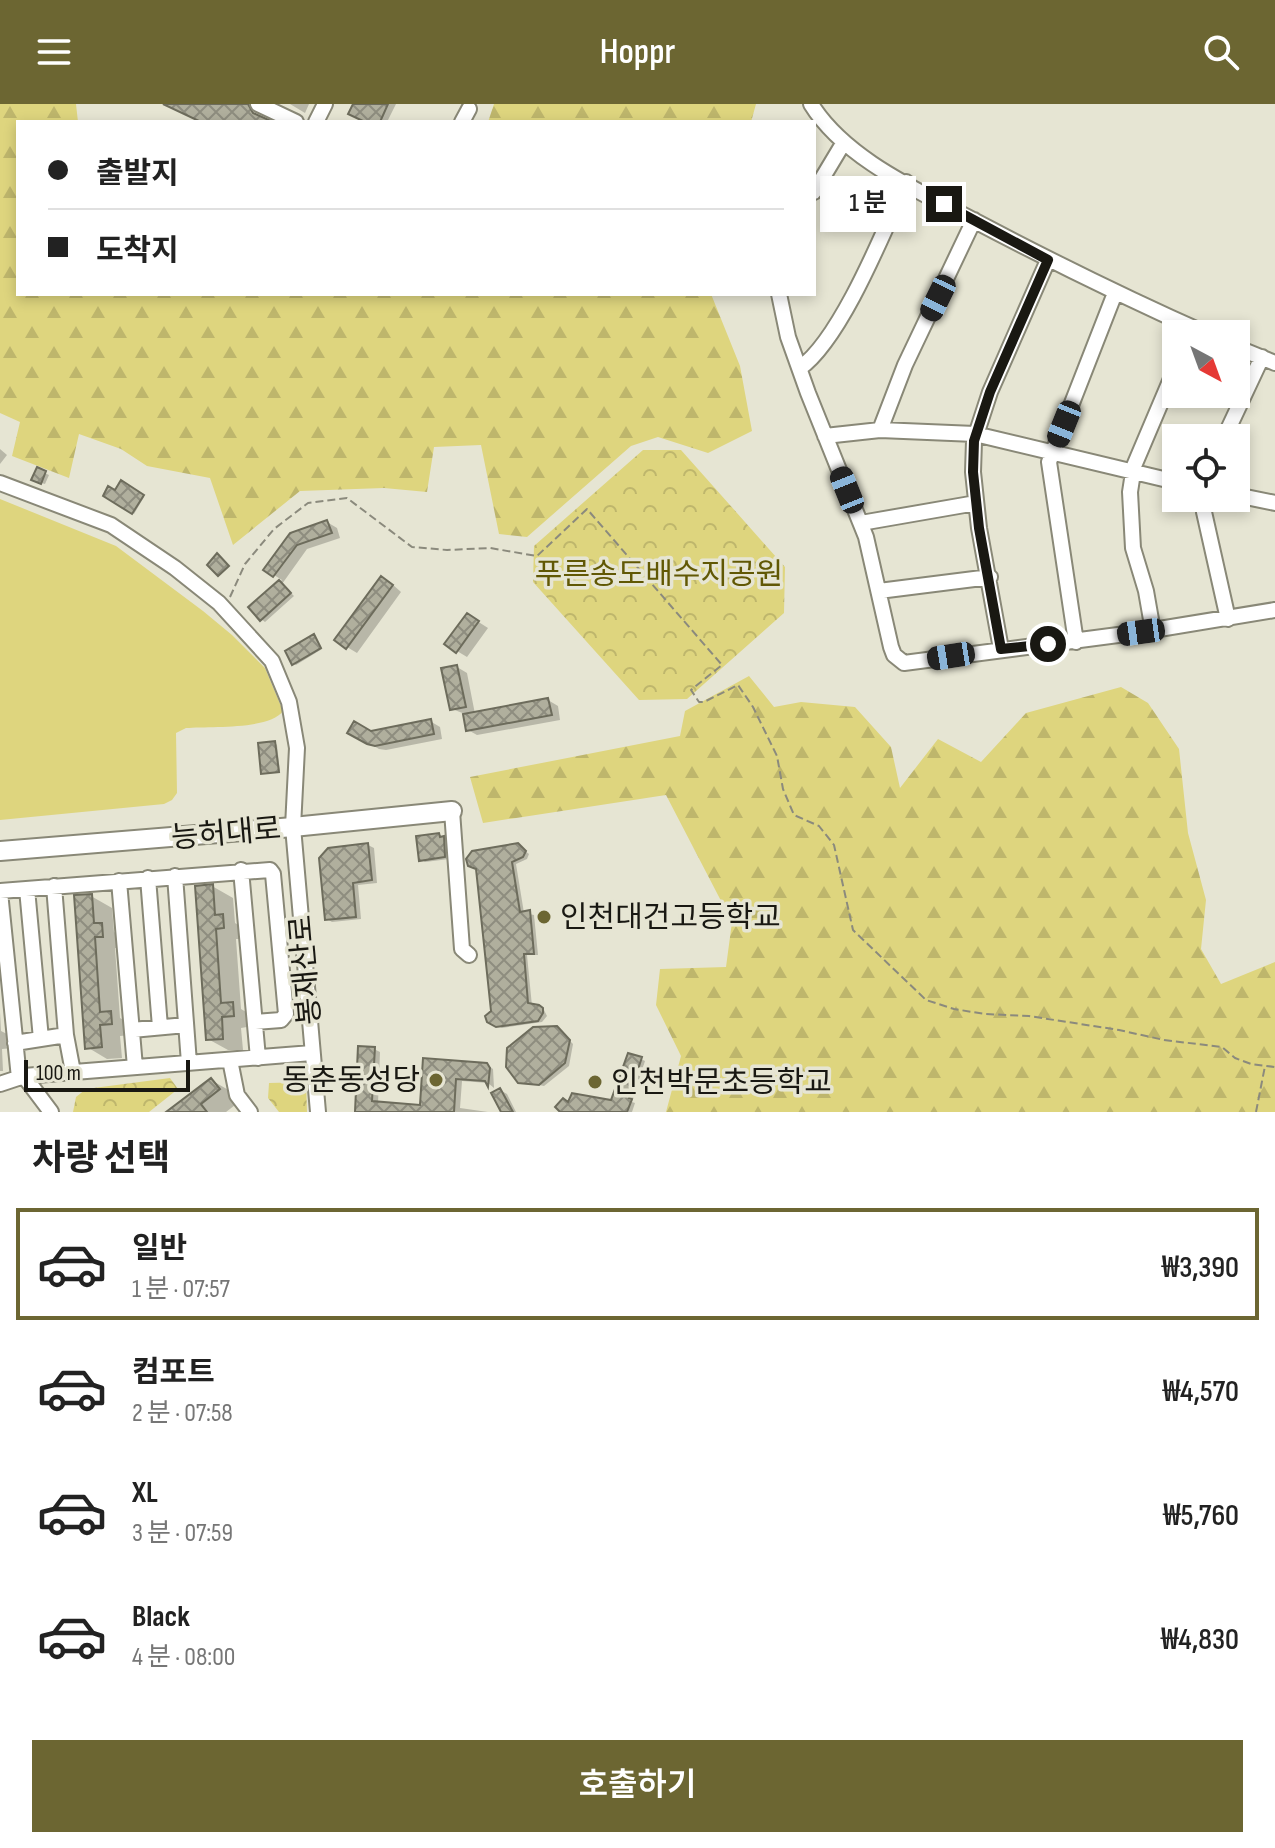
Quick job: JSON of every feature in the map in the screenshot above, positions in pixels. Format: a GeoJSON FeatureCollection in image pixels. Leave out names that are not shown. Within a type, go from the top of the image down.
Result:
{"type":"FeatureCollection","features":[{"type":"Feature","properties":{"kind":"main road","name":"능허대로"},"geometry":{"type":"LineString","coordinates":[[0,851],[452,811]]}},
{"type":"Feature","properties":{"kind":"street"},"geometry":{"type":"LineString","coordinates":[[258,104],[292,120]]}},
{"type":"Feature","properties":{"kind":"street"},"geometry":{"type":"LineString","coordinates":[[811,104],[853,150],[906,182],[1048,260],[1172,320]]}},
{"type":"Feature","properties":{"kind":"street"},"geometry":{"type":"LineString","coordinates":[[816,188],[844,142]]}},
{"type":"Feature","properties":{"kind":"street"},"geometry":{"type":"LineString","coordinates":[[800,368],[813,359],[832,331],[870,261],[906,182]]}},
{"type":"Feature","properties":{"kind":"street"},"geometry":{"type":"LineString","coordinates":[[880,430],[905,365],[974,220]]}},
{"type":"Feature","properties":{"kind":"street"},"geometry":{"type":"LineString","coordinates":[[1001,649],[976,503],[973,472],[975,434],[990,392],[1048,260]]}},
{"type":"Feature","properties":{"kind":"street"},"geometry":{"type":"LineString","coordinates":[[1076,642],[1049,462],[1115,293]]}},
{"type":"Feature","properties":{"kind":"street"},"geometry":{"type":"LineString","coordinates":[[779,296],[788,337],[861,523],[891,647],[894,655],[904,663],[1076,642],[1275,610]]}},
{"type":"Feature","properties":{"kind":"street"},"geometry":{"type":"LineString","coordinates":[[1232,424],[1268,360]]}},
{"type":"Feature","properties":{"kind":"street"},"geometry":{"type":"LineString","coordinates":[[1153,631],[1146,591],[1133,548],[1130,492],[1133,471],[1162,401]]}},
{"type":"Feature","properties":{"kind":"street"},"geometry":{"type":"LineString","coordinates":[[825,436],[880,430],[975,434],[1162,478]]}},
{"type":"Feature","properties":{"kind":"street","name":"봉재산로"},"geometry":{"type":"LineString","coordinates":[[0,483],[111,525],[175,568],[219,603],[272,661],[289,702],[297,748],[293,827],[318,1112]]}},
{"type":"Feature","properties":{"kind":"street"},"geometry":{"type":"LineString","coordinates":[[1250,498],[1275,503]]}},
{"type":"Feature","properties":{"kind":"street"},"geometry":{"type":"LineString","coordinates":[[861,523],[976,503]]}},
{"type":"Feature","properties":{"kind":"street"},"geometry":{"type":"LineString","coordinates":[[1204,512],[1228,619]]}},
{"type":"Feature","properties":{"kind":"street"},"geometry":{"type":"LineString","coordinates":[[879,591],[990,577]]}},
{"type":"Feature","properties":{"kind":"street"},"geometry":{"type":"LineString","coordinates":[[452,811],[462,949],[469,955]]}},
{"type":"Feature","properties":{"kind":"street"},"geometry":{"type":"LineString","coordinates":[[241,870],[258,1058]]}},
{"type":"Feature","properties":{"kind":"street"},"geometry":{"type":"LineString","coordinates":[[51,1112],[22,1077],[15,1043],[0,892],[270,870],[273,874],[286,1014],[281,1020],[255,1022]]}},
{"type":"Feature","properties":{"kind":"street"},"geometry":{"type":"LineString","coordinates":[[175,876],[189,1063]]}},
{"type":"Feature","properties":{"kind":"street"},"geometry":{"type":"LineString","coordinates":[[148,878],[160,1027]]}},
{"type":"Feature","properties":{"kind":"street"},"geometry":{"type":"LineString","coordinates":[[119,881],[135,1067]]}},
{"type":"Feature","properties":{"kind":"street"},"geometry":{"type":"LineString","coordinates":[[54,886],[66,1035],[73,1072]]}},
{"type":"Feature","properties":{"kind":"street"},"geometry":{"type":"LineString","coordinates":[[27,889],[41,1039]]}},
{"type":"Feature","properties":{"kind":"street"},"geometry":{"type":"LineString","coordinates":[[132,1030],[186,1025]]}},
{"type":"Feature","properties":{"kind":"street"},"geometry":{"type":"LineString","coordinates":[[15,1043],[66,1035]]}},
{"type":"Feature","properties":{"kind":"street"},"geometry":{"type":"LineString","coordinates":[[0,1084],[22,1077],[312,1053]]}},
{"type":"Feature","properties":{"kind":"street"},"geometry":{"type":"LineString","coordinates":[[230,1060],[237,1095],[248,1111]]}},
{"type":"Feature","properties":{"kind":"path"},"geometry":{"type":"LineString","coordinates":[[230,605],[230,595],[245,564],[274,529],[308,503],[347,498],[412,547],[447,550],[490,548],[537,556],[587,509],[722,665],[691,690],[699,702],[738,685],[772,745],[783,789],[794,815],[819,826],[834,845],[853,930],[926,1000],[985,1014],[1029,1016],[1222,1047],[1235,1058],[1275,1067]]}},
{"type":"Feature","properties":{"kind":"path"},"geometry":{"type":"LineString","coordinates":[[1256,1112],[1265,1065]]}},
{"type":"Feature","properties":{"kind":"green space"},"geometry":{"type":"Polygon","coordinates":[[[0,104],[76,104],[78,120],[16,120],[16,296],[712,296],[740,366],[752,431],[708,453],[658,437],[631,446],[527,537],[499,534],[481,445],[434,447],[427,492],[384,488],[300,491],[233,545],[210,478],[147,466],[121,449],[79,434],[69,478],[12,456],[20,422],[0,413],[0,104]]]}},
{"type":"Feature","properties":{"kind":"green space"},"geometry":{"type":"Polygon","coordinates":[[[494,104],[756,104],[752,120],[489,120],[494,104]]]}},
{"type":"Feature","properties":{"kind":"green space","name":"푸른송도배수지공원"},"geometry":{"type":"Polygon","coordinates":[[[643,450],[681,450],[785,567],[784,613],[687,699],[639,700],[533,582],[534,546],[643,450]]]}},
{"type":"Feature","properties":{"kind":"green space"},"geometry":{"type":"Polygon","coordinates":[[[0,499],[116,546],[203,611],[265,668],[283,711],[276,717],[253,724],[186,728],[176,733],[177,793],[164,804],[0,820],[0,499]]]}},
{"type":"Feature","properties":{"kind":"green space"},"geometry":{"type":"Polygon","coordinates":[[[749,676],[774,707],[801,702],[855,707],[891,747],[900,788],[938,739],[981,762],[1026,713],[1121,687],[1148,703],[1179,749],[1188,833],[1206,900],[1201,949],[1221,984],[1275,962],[1275,1112],[666,1112],[681,1056],[656,1005],[660,969],[726,967],[732,922],[666,795],[483,823],[470,777],[680,736],[685,711],[749,676]]]}},
{"type":"Feature","properties":{"kind":"green space"},"geometry":{"type":"Polygon","coordinates":[[[170,1078],[178,1089],[149,1112],[73,1112],[76,1097],[86,1089],[170,1078]]]}},
{"type":"Feature","properties":{"kind":"green space"},"geometry":{"type":"Polygon","coordinates":[[[306,1082],[307,1112],[279,1112],[268,1098],[269,1083],[306,1082]]]}},
{"type":"Feature","properties":{"kind":"building"},"geometry":{"type":"Polygon","coordinates":[[[163,104],[248,104],[253,113],[269,120],[197,120],[163,104]]]}},
{"type":"Feature","properties":{"kind":"building"},"geometry":{"type":"Polygon","coordinates":[[[353,104],[388,104],[381,120],[361,120],[348,114],[353,104]]]}},
{"type":"Feature","properties":{"kind":"building"},"geometry":{"type":"Polygon","coordinates":[[[37,467],[46,471],[41,484],[31,480],[37,467]]]}},
{"type":"Feature","properties":{"kind":"building"},"geometry":{"type":"Polygon","coordinates":[[[121,480],[144,495],[132,514],[103,496],[108,486],[115,490],[121,480]]]}},
{"type":"Feature","properties":{"kind":"building"},"geometry":{"type":"Polygon","coordinates":[[[327,520],[332,533],[297,545],[273,577],[263,570],[290,533],[327,520]]]}},
{"type":"Feature","properties":{"kind":"building"},"geometry":{"type":"Polygon","coordinates":[[[217,553],[229,566],[218,576],[207,565],[217,553]]]}},
{"type":"Feature","properties":{"kind":"building"},"geometry":{"type":"Polygon","coordinates":[[[381,576],[393,585],[346,649],[334,640],[381,576]]]}},
{"type":"Feature","properties":{"kind":"building"},"geometry":{"type":"Polygon","coordinates":[[[279,580],[291,593],[260,621],[248,607],[279,580]]]}},
{"type":"Feature","properties":{"kind":"building"},"geometry":{"type":"Polygon","coordinates":[[[467,613],[479,621],[456,653],[444,644],[467,613]]]}},
{"type":"Feature","properties":{"kind":"building"},"geometry":{"type":"Polygon","coordinates":[[[314,634],[321,648],[292,665],[285,651],[314,634]]]}},
{"type":"Feature","properties":{"kind":"building"},"geometry":{"type":"Polygon","coordinates":[[[457,665],[466,707],[450,710],[441,668],[457,665]]]}},
{"type":"Feature","properties":{"kind":"building"},"geometry":{"type":"Polygon","coordinates":[[[548,698],[552,715],[466,731],[463,714],[548,698]]]}},
{"type":"Feature","properties":{"kind":"building"},"geometry":{"type":"Polygon","coordinates":[[[431,719],[434,734],[375,746],[347,733],[354,721],[371,731],[431,719]]]}},
{"type":"Feature","properties":{"kind":"building"},"geometry":{"type":"Polygon","coordinates":[[[275,741],[279,772],[261,774],[258,743],[275,741]]]}},
{"type":"Feature","properties":{"kind":"building"},"geometry":{"type":"Polygon","coordinates":[[[439,833],[440,837],[444,836],[445,857],[419,861],[416,836],[439,833]]]}},
{"type":"Feature","properties":{"kind":"building"},"geometry":{"type":"Polygon","coordinates":[[[368,843],[372,880],[353,883],[356,917],[325,920],[319,858],[328,848],[368,843]]]}},
{"type":"Feature","properties":{"kind":"building"},"geometry":{"type":"Polygon","coordinates":[[[518,843],[526,851],[523,857],[512,862],[520,912],[530,910],[534,954],[524,954],[528,1003],[539,1005],[543,1013],[538,1021],[496,1027],[487,1022],[485,1016],[491,1011],[476,869],[468,866],[466,859],[472,851],[518,843]]]}},
{"type":"Feature","properties":{"kind":"building"},"geometry":{"type":"Polygon","coordinates":[[[213,884],[215,915],[223,914],[224,928],[216,929],[221,1003],[233,1002],[234,1016],[222,1017],[223,1039],[206,1040],[195,886],[213,884]]]}},
{"type":"Feature","properties":{"kind":"building"},"geometry":{"type":"Polygon","coordinates":[[[92,894],[94,923],[102,923],[103,937],[95,937],[100,1012],[111,1011],[112,1024],[100,1025],[102,1047],[85,1049],[74,895],[92,894]]]}},
{"type":"Feature","properties":{"kind":"building"},"geometry":{"type":"Polygon","coordinates":[[[557,1026],[570,1040],[565,1063],[539,1085],[518,1083],[506,1067],[507,1048],[533,1027],[557,1026]]]}},
{"type":"Feature","properties":{"kind":"building"},"geometry":{"type":"Polygon","coordinates":[[[358,1046],[375,1047],[372,1101],[420,1105],[423,1058],[487,1063],[490,1068],[488,1087],[485,1081],[456,1079],[454,1112],[355,1112],[358,1046]]]}},
{"type":"Feature","properties":{"kind":"building"},"geometry":{"type":"Polygon","coordinates":[[[628,1053],[642,1057],[627,1112],[560,1112],[555,1107],[563,1098],[568,1102],[572,1093],[611,1100],[628,1053]]]}},
{"type":"Feature","properties":{"kind":"building"},"geometry":{"type":"Polygon","coordinates":[[[211,1078],[220,1089],[201,1104],[207,1112],[166,1112],[211,1078]]]}},
{"type":"Feature","properties":{"kind":"building"},"geometry":{"type":"Polygon","coordinates":[[[500,1088],[513,1112],[501,1112],[491,1093],[500,1088]]]}},
{"type":"Feature","properties":{"kind":"place","name":"인천대건고등학교"},"geometry":{"type":"Point","coordinates":[544,917]}},
{"type":"Feature","properties":{"kind":"place","name":"동춘동성당"},"geometry":{"type":"Point","coordinates":[436,1080]}},
{"type":"Feature","properties":{"kind":"place","name":"인천박문초등학교"},"geometry":{"type":"Point","coordinates":[595,1082]}},
{"type":"Feature","properties":{"kind":"route"},"geometry":{"type":"LineString","coordinates":[[944,204],[1048,260],[977,425],[973,472],[979,528],[1001,649],[1048,644]]}}]}
